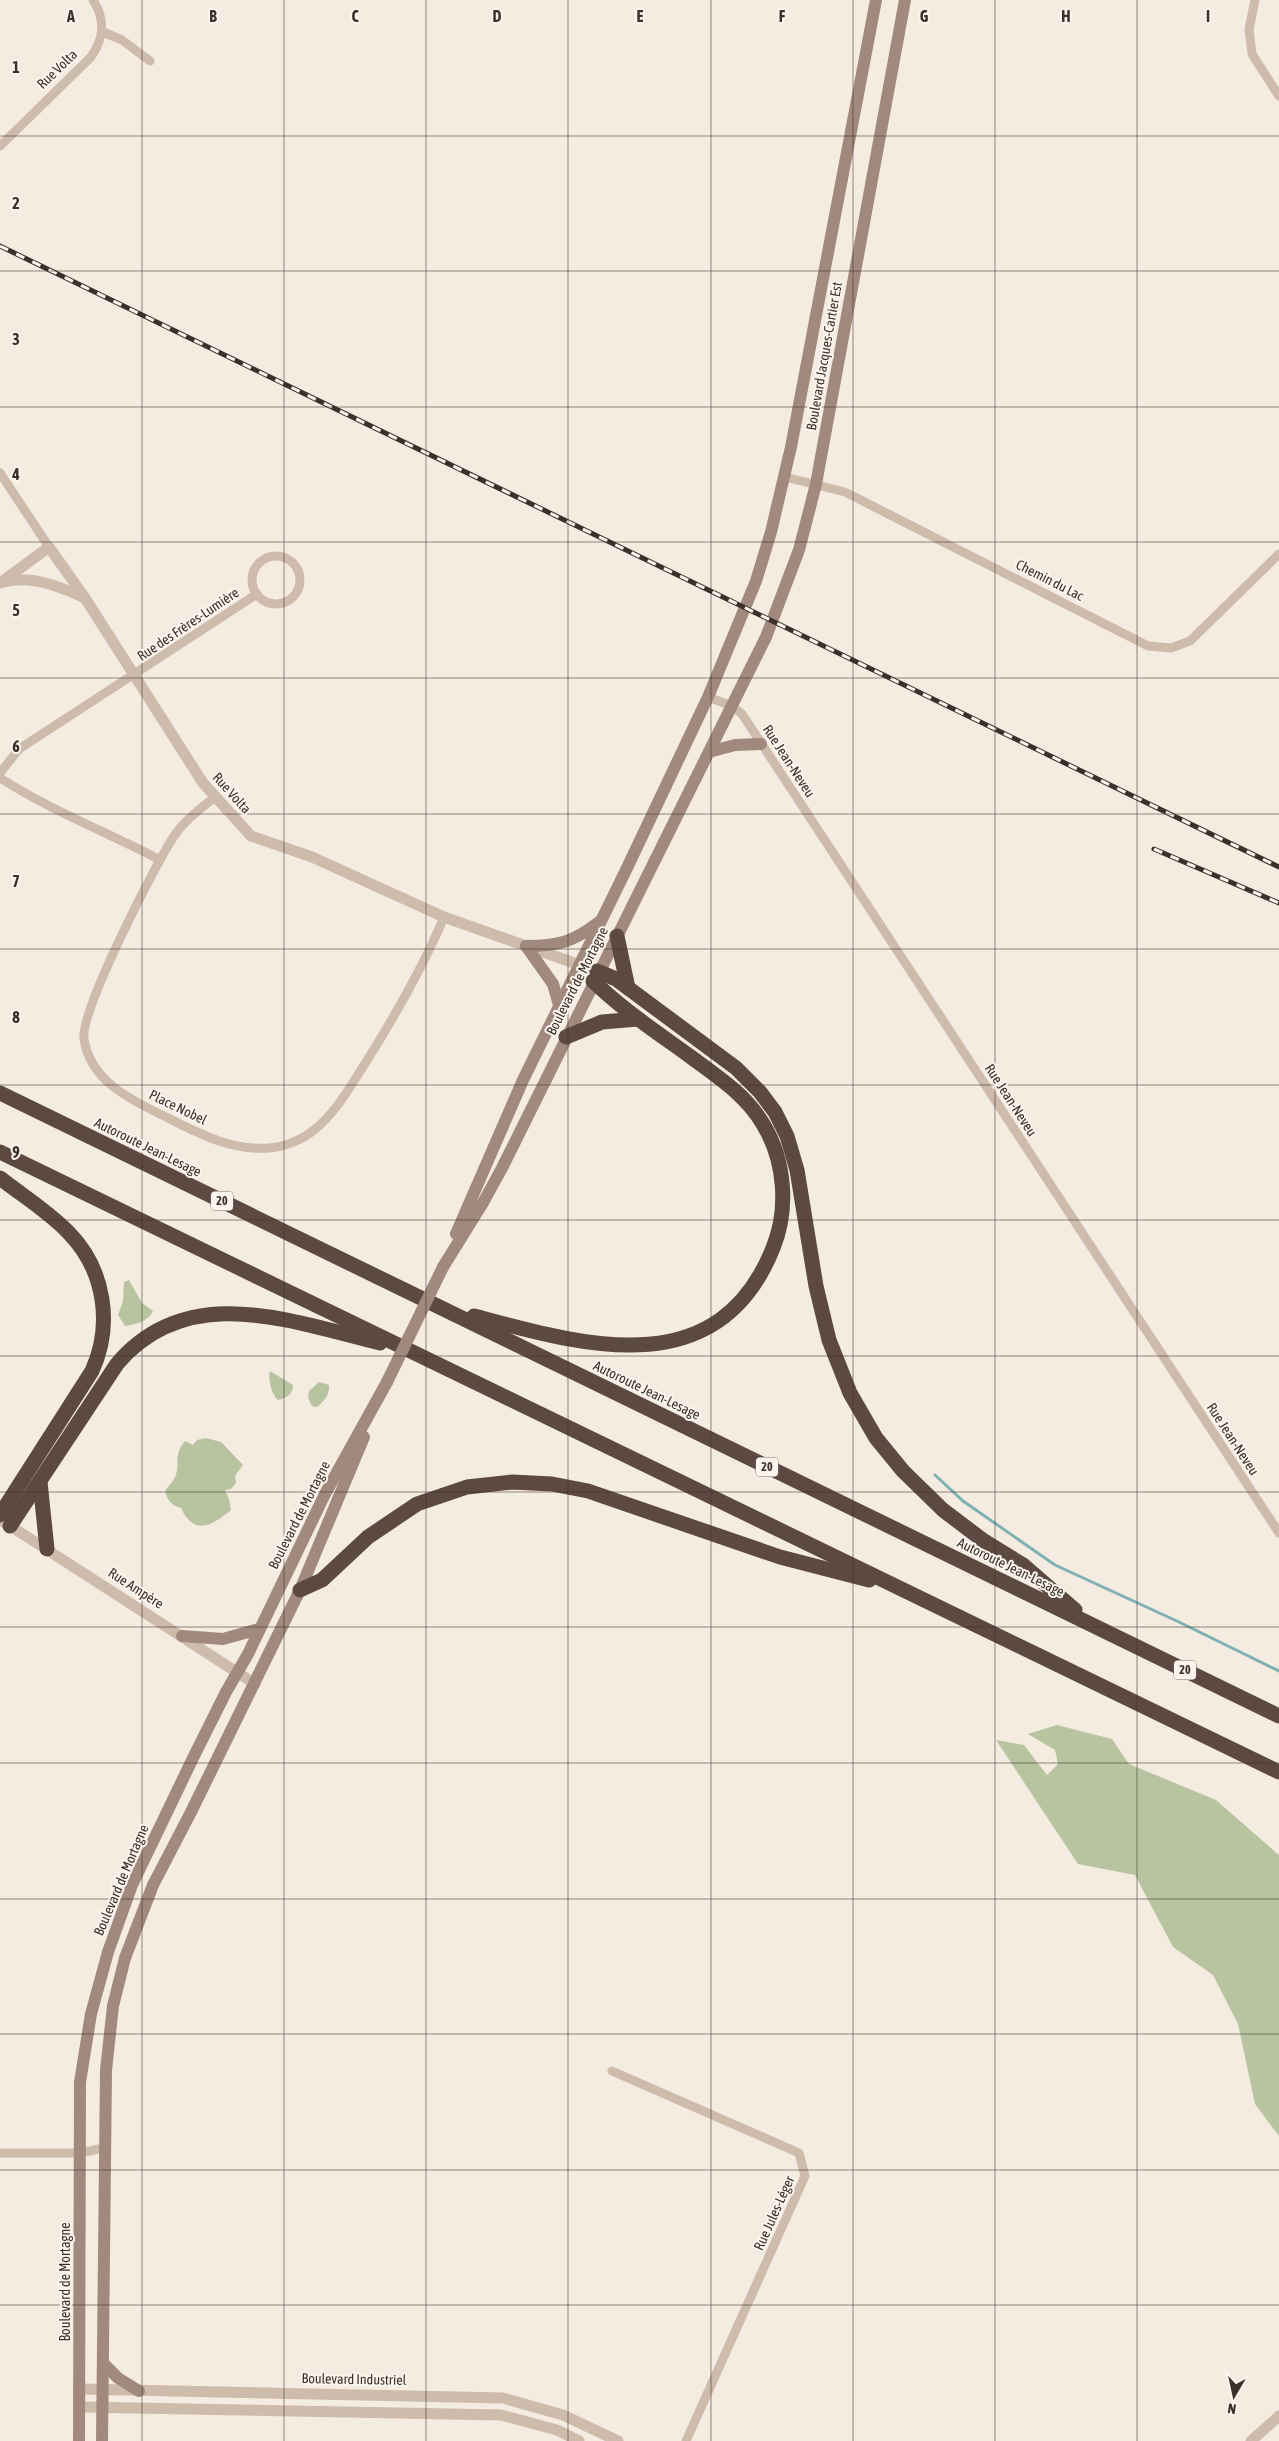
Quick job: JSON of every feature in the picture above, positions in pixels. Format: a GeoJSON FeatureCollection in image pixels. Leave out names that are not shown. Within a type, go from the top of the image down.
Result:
{"type":"FeatureCollection","features":[{"type":"Feature","properties":{"kind":"highway"},"geometry":{"type":"LineString","coordinates":[[617,936],[628,988]]}},
{"type":"Feature","properties":{"kind":"highway"},"geometry":{"type":"LineString","coordinates":[[595,976],[613,977],[736,1068],[760,1092],[780,1120],[797,1170],[818,1293],[829,1340],[850,1393],[876,1438],[904,1471],[943,1510],[984,1541],[1023,1565],[1091,1624]]}},
{"type":"Feature","properties":{"kind":"highway"},"geometry":{"type":"LineString","coordinates":[[443,1308],[565,1340],[612,1345],[645,1345],[676,1339],[711,1324],[739,1302],[759,1276],[777,1237],[782,1203],[778,1165],[764,1125],[752,1108],[729,1086],[638,1019],[595,976]]}},
{"type":"Feature","properties":{"kind":"highway"},"geometry":{"type":"LineString","coordinates":[[566,1037],[602,1022],[638,1019]]}},
{"type":"Feature","properties":{"kind":"highway","name":"Autoroute Jean-Lesage"},"geometry":{"type":"LineString","coordinates":[[0,1093],[1279,1716]]}},
{"type":"Feature","properties":{"kind":"highway"},"geometry":{"type":"LineString","coordinates":[[0,1152],[1279,1772]]}},
{"type":"Feature","properties":{"kind":"highway"},"geometry":{"type":"LineString","coordinates":[[0,1178],[58,1223],[79,1244],[96,1275],[104,1316],[102,1341],[92,1371],[0,1515]]}},
{"type":"Feature","properties":{"kind":"highway"},"geometry":{"type":"LineString","coordinates":[[5,1523],[40,1482],[120,1360],[149,1334],[176,1321],[207,1314],[272,1317],[408,1350]]}},
{"type":"Feature","properties":{"kind":"highway"},"geometry":{"type":"LineString","coordinates":[[40,1482],[47,1549]]}},
{"type":"Feature","properties":{"kind":"highway"},"geometry":{"type":"LineString","coordinates":[[300,1590],[322,1580],[368,1536],[417,1504],[467,1487],[512,1482],[552,1484],[588,1491],[780,1557],[902,1589]]}},
{"type":"Feature","properties":{"kind":"main road","name":"Boulevard Jacques-Cartier Est"},"geometry":{"type":"LineString","coordinates":[[708,697],[756,581],[785,477],[876,0]]}},
{"type":"Feature","properties":{"kind":"main road","name":"Boulevard Jacques-Cartier Est"},"geometry":{"type":"LineString","coordinates":[[732,706],[780,605],[799,550],[816,484],[905,0]]}},
{"type":"Feature","properties":{"kind":"main road","name":"Boulevard de Mortagne"},"geometry":{"type":"LineString","coordinates":[[79,2441],[80,2082],[91,2014],[114,1933],[145,1857],[226,1692],[238,1672],[325,1494],[387,1382],[443,1267],[516,1094],[708,697]]}},
{"type":"Feature","properties":{"kind":"main road","name":"Boulevard de Mortagne"},"geometry":{"type":"LineString","coordinates":[[443,1267],[484,1201],[595,976],[617,936],[732,706]]}},
{"type":"Feature","properties":{"kind":"main road"},"geometry":{"type":"LineString","coordinates":[[710,752],[735,745],[761,744]]}},
{"type":"Feature","properties":{"kind":"main road"},"geometry":{"type":"LineString","coordinates":[[526,946],[547,946],[574,940],[601,920]]}},
{"type":"Feature","properties":{"kind":"main road"},"geometry":{"type":"LineString","coordinates":[[526,946],[554,984],[559,1005]]}},
{"type":"Feature","properties":{"kind":"main road","name":"Boulevard de Mortagne"},"geometry":{"type":"LineString","coordinates":[[102,2441],[106,2070],[113,2006],[131,1938],[155,1879],[300,1590],[387,1382]]}},
{"type":"Feature","properties":{"kind":"main road"},"geometry":{"type":"LineString","coordinates":[[182,1636],[223,1639],[259,1629]]}},
{"type":"Feature","properties":{"kind":"main road"},"geometry":{"type":"LineString","coordinates":[[103,2363],[118,2378],[140,2391]]}},
{"type":"Feature","properties":{"kind":"street"},"geometry":{"type":"LineString","coordinates":[[93,0],[102,19],[103,32],[122,40],[150,61]]}},
{"type":"Feature","properties":{"kind":"street"},"geometry":{"type":"LineString","coordinates":[[1254,0],[1249,29],[1252,54],[1279,96]]}},
{"type":"Feature","properties":{"kind":"street","name":"Rue Volta"},"geometry":{"type":"LineString","coordinates":[[0,146],[91,57],[99,46],[103,32]]}},
{"type":"Feature","properties":{"kind":"street","name":"Rue Volta"},"geometry":{"type":"LineString","coordinates":[[0,473],[85,598],[203,783],[251,836],[312,857],[444,917],[579,966],[595,976]]}},
{"type":"Feature","properties":{"kind":"street","name":"Chemin du Lac"},"geometry":{"type":"LineString","coordinates":[[785,477],[845,492],[1148,646],[1171,648],[1190,641],[1279,554]]}},
{"type":"Feature","properties":{"kind":"street"},"geometry":{"type":"LineString","coordinates":[[0,583],[49,547]]}},
{"type":"Feature","properties":{"kind":"street"},"geometry":{"type":"LineString","coordinates":[[271,557],[284,558],[293,562],[298,569],[300,584],[298,592],[286,603],[270,604],[256,594],[252,580],[254,572],[264,560],[271,557]]}},
{"type":"Feature","properties":{"kind":"street"},"geometry":{"type":"LineString","coordinates":[[0,583],[16,579],[36,581],[60,587],[85,598]]}},
{"type":"Feature","properties":{"kind":"street","name":"Rue des Frères-Lumière"},"geometry":{"type":"LineString","coordinates":[[0,773],[19,749],[135,676],[256,594]]}},
{"type":"Feature","properties":{"kind":"street","name":"Rue Jean-Neveu"},"geometry":{"type":"LineString","coordinates":[[708,697],[732,706],[742,714],[1279,1533]]}},
{"type":"Feature","properties":{"kind":"street"},"geometry":{"type":"LineString","coordinates":[[0,778],[30,797],[74,816],[160,860]]}},
{"type":"Feature","properties":{"kind":"street","name":"Place Nobel"},"geometry":{"type":"LineString","coordinates":[[215,797],[188,819],[175,835],[160,860],[105,973],[86,1021],[84,1038],[98,1072],[114,1088],[134,1101],[197,1133],[247,1149],[271,1148],[292,1142],[312,1132],[333,1112],[390,1024],[444,917]]}},
{"type":"Feature","properties":{"kind":"street","name":"Rue Ampère"},"geometry":{"type":"LineString","coordinates":[[5,1523],[254,1684]]}},
{"type":"Feature","properties":{"kind":"street","name":"Rue Jules-Léger"},"geometry":{"type":"LineString","coordinates":[[612,2071],[799,2153],[805,2176],[686,2441]]}},
{"type":"Feature","properties":{"kind":"street"},"geometry":{"type":"LineString","coordinates":[[0,2153],[80,2153],[104,2148]]}},
{"type":"Feature","properties":{"kind":"street","name":"Boulevard Industriel"},"geometry":{"type":"LineString","coordinates":[[80,2389],[504,2398],[563,2415],[618,2441]]}},
{"type":"Feature","properties":{"kind":"street"},"geometry":{"type":"LineString","coordinates":[[168,2392],[168,2408]]}},
{"type":"Feature","properties":{"kind":"street"},"geometry":{"type":"LineString","coordinates":[[354,2412],[355,2394]]}},
{"type":"Feature","properties":{"kind":"street"},"geometry":{"type":"LineString","coordinates":[[483,2415],[484,2397]]}},
{"type":"Feature","properties":{"kind":"street"},"geometry":{"type":"LineString","coordinates":[[80,2407],[501,2415],[557,2430],[580,2441]]}},
{"type":"Feature","properties":{"kind":"street"},"geometry":{"type":"LineString","coordinates":[[1250,2441],[1279,2416]]}},
{"type":"Feature","properties":{"kind":"green space"},"geometry":{"type":"Polygon","coordinates":[[[129,1280],[142,1303],[153,1311],[145,1320],[125,1326],[118,1315],[123,1301],[124,1282],[129,1280]]]}},
{"type":"Feature","properties":{"kind":"green space"},"geometry":{"type":"Polygon","coordinates":[[[270,1371],[293,1385],[292,1391],[288,1396],[278,1400],[271,1386],[270,1371]]]}},
{"type":"Feature","properties":{"kind":"green space"},"geometry":{"type":"Polygon","coordinates":[[[319,1382],[329,1385],[329,1392],[317,1407],[312,1406],[308,1398],[309,1391],[319,1382]]]}},
{"type":"Feature","properties":{"kind":"green space"},"geometry":{"type":"Polygon","coordinates":[[[206,1438],[221,1442],[243,1465],[235,1476],[236,1483],[231,1489],[225,1490],[231,1510],[210,1524],[198,1525],[186,1517],[181,1508],[170,1502],[165,1491],[177,1472],[179,1452],[185,1441],[193,1445],[197,1440],[206,1438]]]}},
{"type":"Feature","properties":{"kind":"green space"},"geometry":{"type":"Polygon","coordinates":[[[1057,1725],[1112,1739],[1129,1764],[1216,1800],[1279,1855],[1279,2136],[1255,2104],[1238,2024],[1213,1975],[1173,1947],[1135,1875],[1078,1864],[996,1740],[1024,1745],[1047,1775],[1058,1764],[1055,1750],[1028,1734],[1057,1725]]]}},
{"type":"Feature","properties":{"kind":"waterway"},"geometry":{"type":"LineString","coordinates":[[935,1475],[963,1501],[1055,1565],[1179,1622],[1279,1671]]}},
{"type":"Feature","properties":{"kind":"railway"},"geometry":{"type":"LineString","coordinates":[[0,246],[1279,867]]}},
{"type":"Feature","properties":{"kind":"railway"},"geometry":{"type":"LineString","coordinates":[[1154,849],[1279,903]]}}]}
